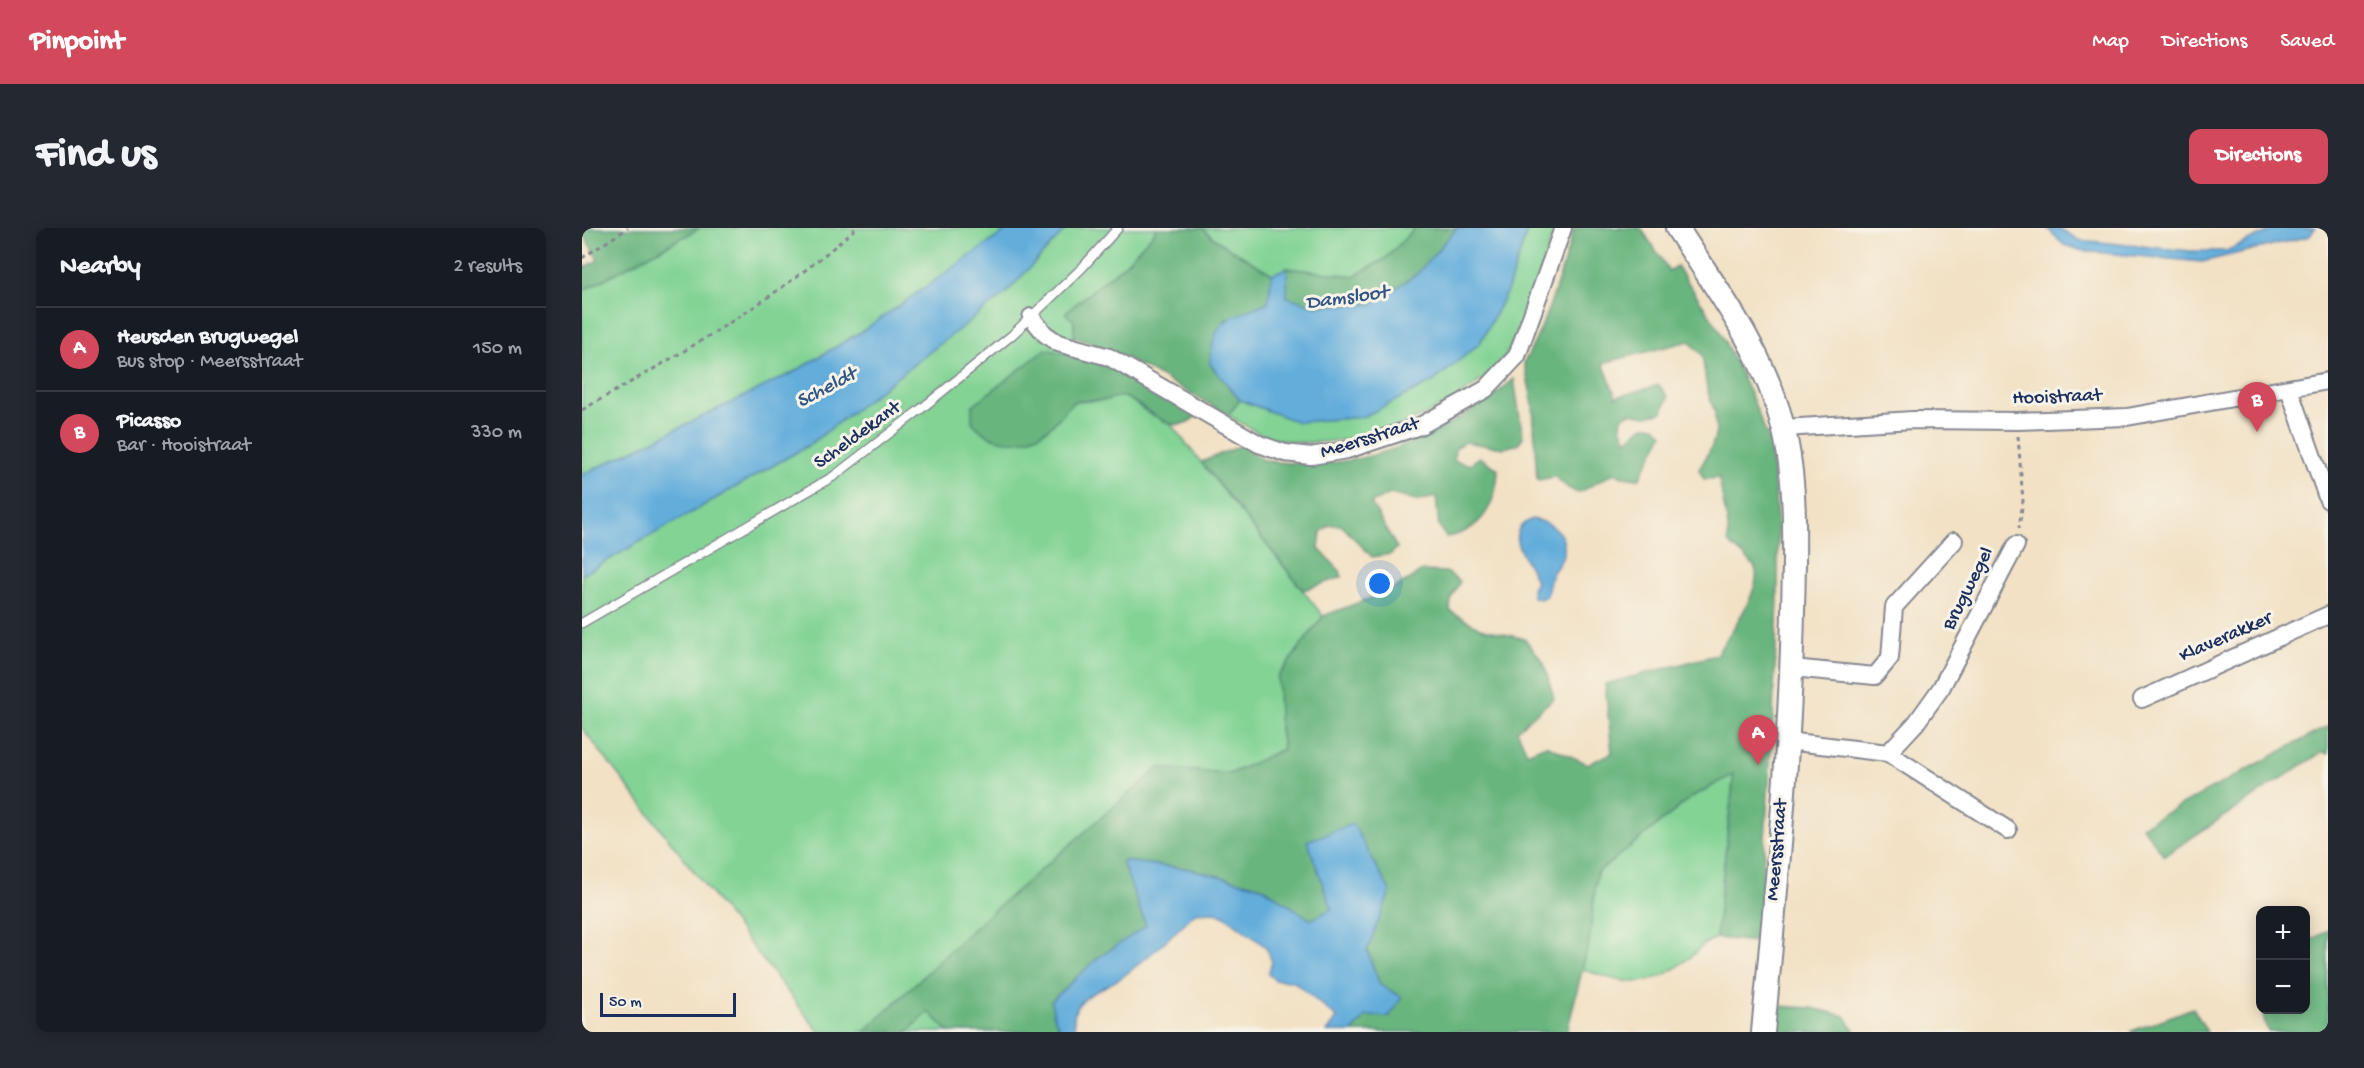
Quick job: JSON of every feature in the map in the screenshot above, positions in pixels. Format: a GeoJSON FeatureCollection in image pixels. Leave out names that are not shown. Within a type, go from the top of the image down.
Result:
{"type":"FeatureCollection","features":[{"type":"Feature","properties":{"kind":"main road","name":"Meersstraat"},"geometry":{"type":"LineString","coordinates":[[1677,228],[1743,330],[1763,369],[1784,428],[1793,520],[1792,668],[1763,1032]]}},
{"type":"Feature","properties":{"kind":"street","name":"Meersstraat"},"geometry":{"type":"LineString","coordinates":[[1031,317],[1045,334],[1058,343],[1109,357],[1259,444],[1285,453],[1320,455],[1347,450],[1420,426],[1486,389],[1517,356],[1563,228]]}},
{"type":"Feature","properties":{"kind":"street","name":"Hooistraat"},"geometry":{"type":"LineString","coordinates":[[1784,428],[1913,420],[2016,421],[2127,417],[2328,381]]}},
{"type":"Feature","properties":{"kind":"street"},"geometry":{"type":"LineString","coordinates":[[2289,389],[2328,500]]}},
{"type":"Feature","properties":{"kind":"street"},"geometry":{"type":"LineString","coordinates":[[1792,668],[1875,676],[1890,658],[1894,607],[1954,541]]}},
{"type":"Feature","properties":{"kind":"street","name":"Brugwegel"},"geometry":{"type":"LineString","coordinates":[[1888,753],[1916,723],[1941,688],[2016,544]]}},
{"type":"Feature","properties":{"kind":"street","name":"Klaverakker"},"geometry":{"type":"LineString","coordinates":[[2142,699],[2328,615]]}},
{"type":"Feature","properties":{"kind":"street"},"geometry":{"type":"LineString","coordinates":[[1787,741],[1888,753],[2008,830]]}},
{"type":"Feature","properties":{"kind":"lane","name":"Scheldekant"},"geometry":{"type":"LineString","coordinates":[[582,623],[834,476],[921,409],[1031,317],[1082,268],[1118,228]]}},
{"type":"Feature","properties":{"kind":"path"},"geometry":{"type":"LineString","coordinates":[[582,258],[628,228]]}},
{"type":"Feature","properties":{"kind":"path"},"geometry":{"type":"LineString","coordinates":[[582,410],[720,330],[777,291],[856,228]]}},
{"type":"Feature","properties":{"kind":"path","name":"Brugwegel"},"geometry":{"type":"LineString","coordinates":[[2016,421],[2023,501],[2016,544]]}},
{"type":"Feature","properties":{"kind":"green space"},"geometry":{"type":"Polygon","coordinates":[[[590,228],[700,228],[582,291],[582,269],[598,260],[583,233],[590,228]]]}},
{"type":"Feature","properties":{"kind":"green space"},"geometry":{"type":"Polygon","coordinates":[[[700,228],[1010,228],[864,330],[794,372],[582,475],[582,291],[700,228]]]}},
{"type":"Feature","properties":{"kind":"green space"},"geometry":{"type":"Polygon","coordinates":[[[1067,228],[1155,228],[1155,232],[1125,264],[1065,313],[1074,321],[1074,337],[1069,354],[1046,350],[972,406],[1045,431],[1073,402],[1108,400],[1115,396],[1126,397],[1150,414],[1170,423],[1323,616],[1278,677],[1279,722],[1283,749],[1230,774],[1159,768],[986,917],[864,1032],[819,1032],[582,728],[582,575],[809,445],[1006,293],[1067,228]]]}},
{"type":"Feature","properties":{"kind":"green space"},"geometry":{"type":"Polygon","coordinates":[[[1155,228],[1202,228],[1217,241],[1272,274],[1268,303],[1225,320],[1210,364],[1240,400],[1228,415],[1134,362],[1074,337],[1074,321],[1065,313],[1125,264],[1155,232],[1155,228]]]}},
{"type":"Feature","properties":{"kind":"green space"},"geometry":{"type":"Polygon","coordinates":[[[1202,228],[1415,228],[1385,259],[1354,276],[1287,268],[1272,274],[1217,241],[1202,228]]]}},
{"type":"Feature","properties":{"kind":"green space"},"geometry":{"type":"Polygon","coordinates":[[[1415,228],[1457,228],[1418,273],[1373,304],[1316,306],[1287,297],[1287,268],[1354,276],[1385,259],[1415,228]]]}},
{"type":"Feature","properties":{"kind":"green space"},"geometry":{"type":"Polygon","coordinates":[[[1528,228],[1555,228],[1526,315],[1503,359],[1483,379],[1459,396],[1401,425],[1338,440],[1309,442],[1281,440],[1253,430],[1228,415],[1240,400],[1298,422],[1363,417],[1434,381],[1480,343],[1508,289],[1528,228]]]}},
{"type":"Feature","properties":{"kind":"green space"},"geometry":{"type":"Polygon","coordinates":[[[1574,228],[1641,228],[1669,271],[1677,266],[1719,329],[1753,400],[1769,441],[1778,532],[1778,600],[1772,735],[1758,942],[1716,938],[1734,774],[1692,797],[1597,873],[1589,942],[1567,1032],[1352,1032],[1366,1016],[1380,985],[1367,951],[1390,891],[1332,909],[1311,920],[1262,887],[1190,869],[1123,861],[1146,926],[1098,958],[1054,1016],[1061,1032],[949,1032],[929,1012],[907,1032],[864,1032],[986,917],[1159,768],[1230,774],[1283,749],[1279,722],[1278,677],[1323,616],[1394,589],[1422,571],[1446,572],[1460,581],[1451,599],[1450,611],[1480,628],[1525,639],[1544,663],[1554,698],[1517,730],[1527,753],[1546,745],[1588,764],[1612,753],[1605,684],[1716,655],[1750,599],[1756,576],[1753,565],[1728,542],[1728,527],[1719,478],[1704,479],[1699,470],[1712,446],[1716,432],[1715,413],[1707,389],[1702,355],[1689,341],[1603,363],[1616,397],[1659,385],[1668,397],[1662,412],[1647,416],[1630,413],[1622,417],[1621,427],[1627,440],[1644,426],[1656,426],[1663,434],[1639,479],[1614,473],[1578,493],[1555,477],[1537,480],[1533,405],[1524,362],[1546,314],[1574,228]]]}},
{"type":"Feature","properties":{"kind":"green space"},"geometry":{"type":"Polygon","coordinates":[[[1046,349],[1085,358],[1118,371],[1198,414],[1188,422],[1178,425],[1168,423],[1131,400],[1118,397],[1073,402],[1047,429],[1024,440],[996,439],[979,429],[972,422],[972,406],[1046,349]]]}},
{"type":"Feature","properties":{"kind":"green space"},"geometry":{"type":"Polygon","coordinates":[[[1514,379],[1523,437],[1518,444],[1504,448],[1464,442],[1455,449],[1454,460],[1470,465],[1479,457],[1498,469],[1491,504],[1478,522],[1459,534],[1446,537],[1439,527],[1436,497],[1418,501],[1390,494],[1371,503],[1397,548],[1391,554],[1372,557],[1341,525],[1330,525],[1321,532],[1319,549],[1340,571],[1342,577],[1303,590],[1201,462],[1242,445],[1262,459],[1278,462],[1322,463],[1351,460],[1381,453],[1439,429],[1466,414],[1514,379]]]}},
{"type":"Feature","properties":{"kind":"green space"},"geometry":{"type":"Polygon","coordinates":[[[2328,726],[2328,754],[2322,752],[2164,856],[2142,826],[2328,726]]]}},
{"type":"Feature","properties":{"kind":"green space"},"geometry":{"type":"Polygon","coordinates":[[[1734,773],[1716,938],[1704,944],[1676,968],[1650,980],[1638,982],[1613,979],[1582,969],[1589,942],[1597,873],[1692,797],[1734,773]]]}},
{"type":"Feature","properties":{"kind":"green space"},"geometry":{"type":"Polygon","coordinates":[[[2328,930],[2328,1032],[2268,1032],[2262,1014],[2310,1014],[2310,941],[2328,930]]]}},
{"type":"Feature","properties":{"kind":"green space"},"geometry":{"type":"Polygon","coordinates":[[[1777,1006],[1812,1008],[1845,1016],[1855,1032],[1777,1032],[1777,1006]]]}},
{"type":"Feature","properties":{"kind":"green space"},"geometry":{"type":"Polygon","coordinates":[[[2193,1008],[2207,1032],[2130,1032],[2132,1031],[2193,1008]]]}},
{"type":"Feature","properties":{"kind":"green space"},"geometry":{"type":"Polygon","coordinates":[[[929,1011],[949,1032],[907,1032],[929,1011]]]}},
{"type":"Feature","properties":{"kind":"water","name":"Scheldt"},"geometry":{"type":"Polygon","coordinates":[[[1010,228],[1067,228],[1006,293],[809,445],[582,575],[582,475],[794,372],[864,330],[1010,228]]]}},
{"type":"Feature","properties":{"kind":"water"},"geometry":{"type":"Polygon","coordinates":[[[1457,228],[1528,228],[1508,289],[1480,343],[1434,381],[1363,417],[1298,422],[1240,400],[1210,364],[1215,336],[1219,328],[1233,316],[1268,302],[1272,274],[1287,268],[1287,297],[1316,306],[1373,304],[1418,273],[1457,228]]]}},
{"type":"Feature","properties":{"kind":"water"},"geometry":{"type":"Polygon","coordinates":[[[2047,228],[2059,228],[2079,240],[2191,251],[2226,251],[2276,228],[2315,228],[2310,236],[2202,262],[2083,251],[2064,245],[2047,228]]]}},
{"type":"Feature","properties":{"kind":"water"},"geometry":{"type":"Polygon","coordinates":[[[1532,519],[1553,527],[1558,531],[1564,543],[1562,558],[1553,572],[1546,596],[1540,599],[1533,597],[1532,589],[1536,582],[1517,541],[1517,532],[1522,525],[1532,519]]]}},
{"type":"Feature","properties":{"kind":"water"},"geometry":{"type":"Polygon","coordinates":[[[1353,824],[1390,891],[1367,951],[1380,985],[1402,997],[1389,1017],[1366,1016],[1352,1032],[1327,1032],[1337,1018],[1293,981],[1275,980],[1268,974],[1272,962],[1266,947],[1225,916],[1215,912],[1195,913],[1125,975],[1096,991],[1078,1005],[1074,1020],[1077,1032],[1061,1032],[1051,1001],[1098,958],[1146,926],[1122,861],[1190,869],[1262,887],[1311,920],[1332,909],[1307,841],[1353,824]]]}},
{"type":"Feature","properties":{"kind":"place","name":"Picasso"},"geometry":{"type":"Point","coordinates":[2257,432]}},
{"type":"Feature","properties":{"kind":"place","name":"Heusden Brugwegel"},"geometry":{"type":"Point","coordinates":[1758,765]}},
{"type":"Feature","properties":{"kind":"water label","name":"Damsloot"},"geometry":{"type":"Point","coordinates":[1347,299]}}]}
